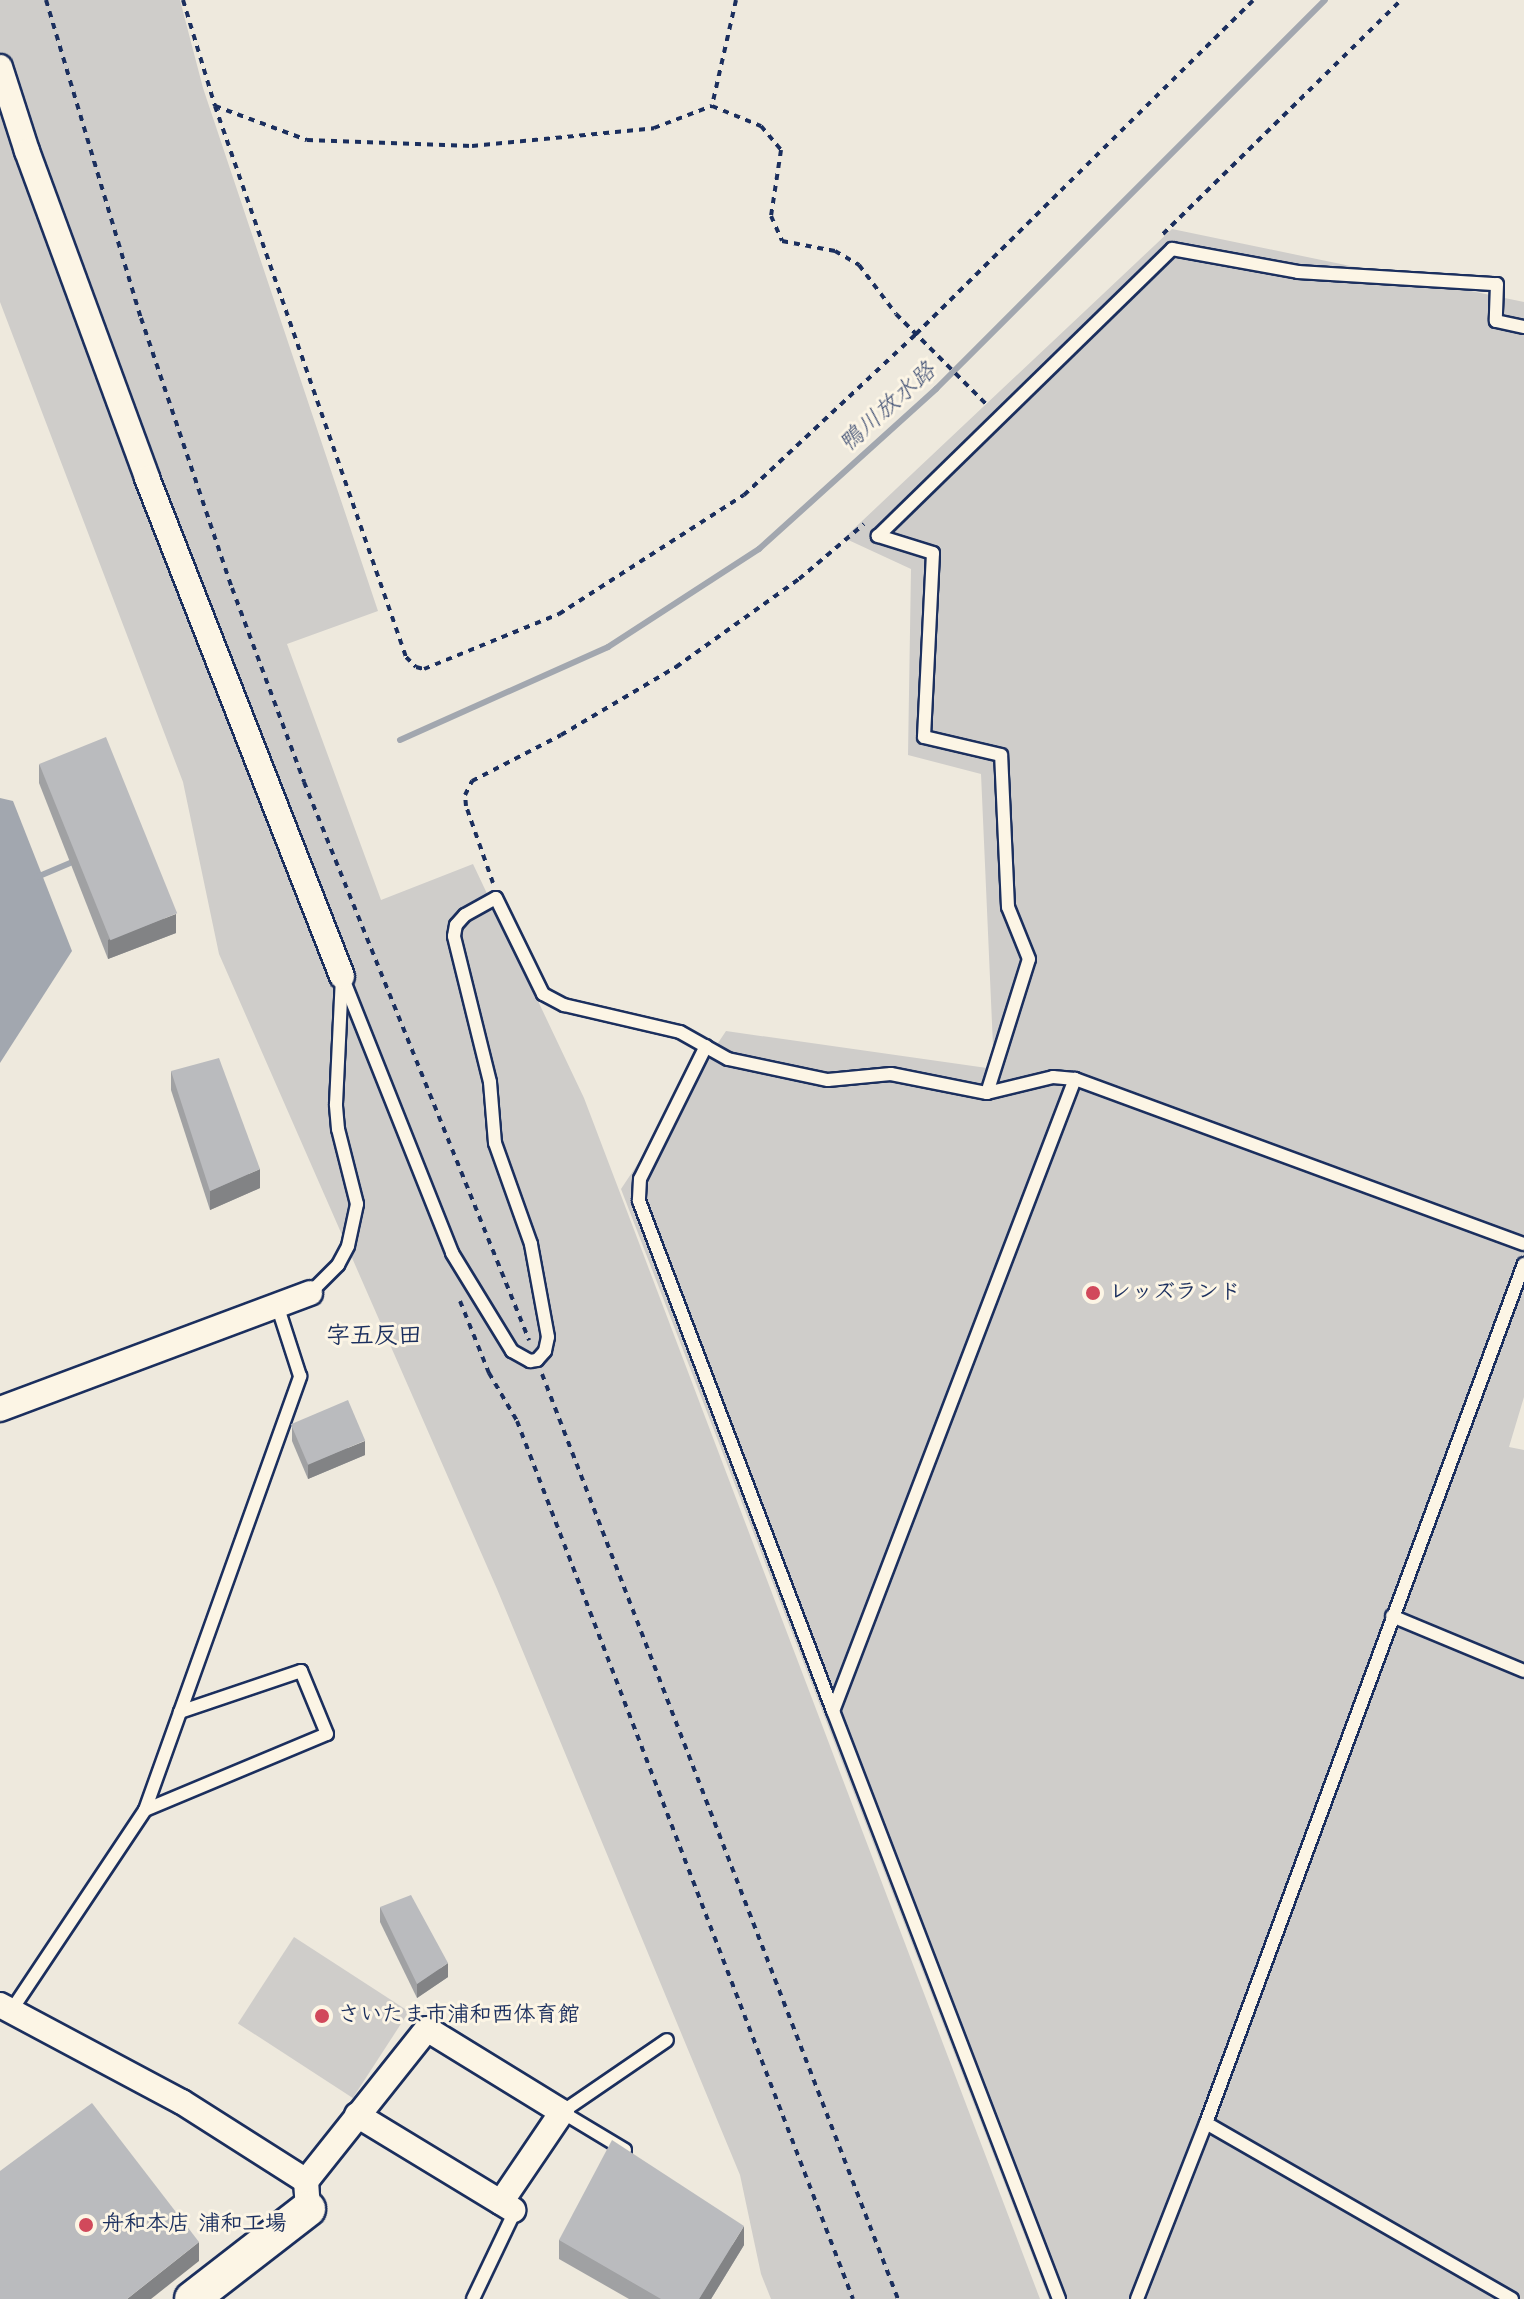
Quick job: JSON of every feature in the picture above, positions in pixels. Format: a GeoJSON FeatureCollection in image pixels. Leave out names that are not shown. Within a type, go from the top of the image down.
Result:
{"type":"FeatureCollection","features":[{"type":"Feature","properties":{"kind":"street"},"geometry":{"type":"LineString","coordinates":[[0,67],[27,151],[141,463],[342,976]]}},
{"type":"Feature","properties":{"kind":"street"},"geometry":{"type":"LineString","coordinates":[[0,1409],[310,1293]]}},
{"type":"Feature","properties":{"kind":"street"},"geometry":{"type":"LineString","coordinates":[[6,2008],[182,2102],[307,2195]]}},
{"type":"Feature","properties":{"kind":"street"},"geometry":{"type":"LineString","coordinates":[[192,2299],[307,2195],[357,2115],[427,2029],[562,2112],[508,2207],[357,2115]]}},
{"type":"Feature","properties":{"kind":"lane"},"geometry":{"type":"LineString","coordinates":[[987,1093],[1029,959],[1008,907],[1001,755],[924,737],[933,553],[878,536],[1172,249],[1298,272],[1497,284],[1496,321],[1524,327]]}},
{"type":"Feature","properties":{"kind":"lane"},"geometry":{"type":"LineString","coordinates":[[342,976],[452,1253],[512,1351],[522,1360],[537,1360],[545,1351],[548,1337],[525,1223],[495,1143],[490,1082],[454,936],[456,925],[465,915],[496,898],[543,994],[564,1005],[680,1032],[728,1059],[828,1080],[891,1074],[987,1093],[1053,1077],[1075,1079],[1524,1244]]}},
{"type":"Feature","properties":{"kind":"lane"},"geometry":{"type":"LineString","coordinates":[[310,1293],[338,1265],[348,1246],[357,1204],[338,1129],[336,1104],[342,976]]}},
{"type":"Feature","properties":{"kind":"lane"},"geometry":{"type":"LineString","coordinates":[[706,1046],[640,1179],[639,1201],[1059,2299]]}},
{"type":"Feature","properties":{"kind":"lane"},"geometry":{"type":"LineString","coordinates":[[833,1711],[1075,1079]]}},
{"type":"Feature","properties":{"kind":"lane"},"geometry":{"type":"LineString","coordinates":[[1137,2299],[1206,2123],[1524,1264]]}},
{"type":"Feature","properties":{"kind":"lane"},"geometry":{"type":"LineString","coordinates":[[6,2008],[145,1810],[300,1376],[277,1305]]}},
{"type":"Feature","properties":{"kind":"lane"},"geometry":{"type":"LineString","coordinates":[[1392,1616],[1524,1671]]}},
{"type":"Feature","properties":{"kind":"lane"},"geometry":{"type":"LineString","coordinates":[[145,1810],[327,1734],[301,1671],[180,1712]]}},
{"type":"Feature","properties":{"kind":"lane"},"geometry":{"type":"LineString","coordinates":[[637,2157],[562,2112],[667,2040]]}},
{"type":"Feature","properties":{"kind":"lane"},"geometry":{"type":"LineString","coordinates":[[1206,2123],[1512,2299]]}},
{"type":"Feature","properties":{"kind":"lane"},"geometry":{"type":"LineString","coordinates":[[473,2299],[508,2207]]}},
{"type":"Feature","properties":{"kind":"path"},"geometry":{"type":"LineString","coordinates":[[46,0],[123,259],[232,588],[304,782],[537,1360],[898,2299]]}},
{"type":"Feature","properties":{"kind":"path"},"geometry":{"type":"LineString","coordinates":[[183,0],[215,106],[406,657],[416,667],[424,669],[559,614],[744,495],[918,335],[1253,0]]}},
{"type":"Feature","properties":{"kind":"path"},"geometry":{"type":"LineString","coordinates":[[712,106],[736,0]]}},
{"type":"Feature","properties":{"kind":"path"},"geometry":{"type":"LineString","coordinates":[[1156,241],[1401,0]]}},
{"type":"Feature","properties":{"kind":"path"},"geometry":{"type":"LineString","coordinates":[[215,106],[307,140],[472,146],[654,128],[712,106],[761,126],[781,150],[771,216],[782,241],[835,251],[859,265],[918,335],[988,406],[978,416]]}},
{"type":"Feature","properties":{"kind":"path"},"geometry":{"type":"LineString","coordinates":[[496,898],[491,874],[466,806],[465,795],[472,781],[561,735],[687,660],[799,579],[871,517]]}},
{"type":"Feature","properties":{"kind":"path"},"geometry":{"type":"LineString","coordinates":[[460,1300],[489,1373],[517,1421],[853,2299]]}},
{"type":"Feature","properties":{"kind":"shaded area"},"geometry":{"type":"Polygon","coordinates":[[[0,0],[180,0],[203,88],[378,611],[287,644],[381,900],[473,864],[584,1098],[1040,2299],[771,2299],[761,2274],[740,2175],[497,1589],[219,954],[183,782],[0,302],[0,0]]]}},
{"type":"Feature","properties":{"kind":"shaded area","name":"レッズランド"},"geometry":{"type":"Polygon","coordinates":[[[1172,229],[1524,302],[1524,1397],[1509,1447],[1524,1450],[1524,2299],[1049,2299],[621,1189],[726,1031],[994,1069],[981,774],[908,755],[911,569],[844,538],[1172,229]]]}},
{"type":"Feature","properties":{"kind":"shaded area"},"geometry":{"type":"Polygon","coordinates":[[[0,798],[13,801],[72,951],[0,1063],[0,798]]]}},
{"type":"Feature","properties":{"kind":"shaded area","name":"さいたま市浦和西体育館"},"geometry":{"type":"Polygon","coordinates":[[[294,1937],[409,2012],[353,2098],[238,2023],[294,1937]]]}},
{"type":"Feature","properties":{"kind":"building"},"geometry":{"type":"Polygon","coordinates":[[[106,737],[177,913],[110,940],[39,764],[106,737]]]}},
{"type":"Feature","properties":{"kind":"building"},"geometry":{"type":"Polygon","coordinates":[[[219,1058],[260,1169],[210,1191],[171,1071],[219,1058]]]}},
{"type":"Feature","properties":{"kind":"building"},"geometry":{"type":"Polygon","coordinates":[[[348,1400],[365,1441],[308,1465],[291,1424],[348,1400]]]}},
{"type":"Feature","properties":{"kind":"building"},"geometry":{"type":"Polygon","coordinates":[[[411,1895],[448,1963],[417,1984],[380,1907],[411,1895]]]}},
{"type":"Feature","properties":{"kind":"building","name":"舟和本店 浦和工場"},"geometry":{"type":"Polygon","coordinates":[[[92,2103],[199,2242],[127,2299],[0,2299],[0,2171],[92,2103]]]}},
{"type":"Feature","properties":{"kind":"building"},"geometry":{"type":"Polygon","coordinates":[[[612,2140],[744,2226],[699,2299],[661,2299],[559,2240],[612,2140]]]}},
{"type":"Feature","properties":{"kind":"waterway","name":"鴨川放水路"},"geometry":{"type":"LineString","coordinates":[[400,740],[608,647],[759,549],[936,389],[1325,0]]}},
{"type":"Feature","properties":{"kind":"waterway","name":"鴨川放水路"},"geometry":{"type":"LineString","coordinates":[[37,877],[70,863]]}},
{"type":"Feature","properties":{"kind":"place","name":"レッズランド"},"geometry":{"type":"Point","coordinates":[1093,1293]}},
{"type":"Feature","properties":{"kind":"place","name":"さいたま市浦和西体育館"},"geometry":{"type":"Point","coordinates":[322,2016]}},
{"type":"Feature","properties":{"kind":"place","name":"舟和本店 浦和工場"},"geometry":{"type":"Point","coordinates":[86,2225]}},
{"type":"Feature","properties":{"kind":"district","name":"字五反田"},"geometry":{"type":"Point","coordinates":[374,1337]}}]}
